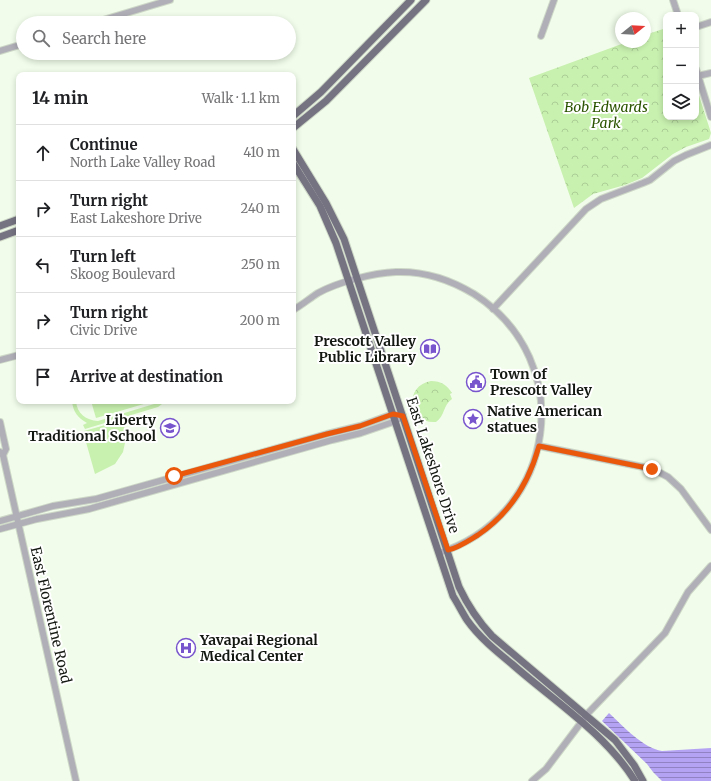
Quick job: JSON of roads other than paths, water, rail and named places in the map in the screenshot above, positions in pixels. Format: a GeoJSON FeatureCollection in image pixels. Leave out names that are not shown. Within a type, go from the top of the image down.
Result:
{"type":"FeatureCollection","features":[{"type":"Feature","properties":{"kind":"main road"},"geometry":{"type":"LineString","coordinates":[[296,113],[321,92],[411,0]]}},
{"type":"Feature","properties":{"kind":"main road"},"geometry":{"type":"LineString","coordinates":[[296,126],[326,101],[426,0]]}},
{"type":"Feature","properties":{"kind":"main road","name":"East Lakeshore Drive"},"geometry":{"type":"LineString","coordinates":[[296,154],[323,205],[344,239],[459,587],[466,603],[478,621],[500,643],[615,740],[634,765],[643,781]]}},
{"type":"Feature","properties":{"kind":"main road","name":"East Lakeshore Drive"},"geometry":{"type":"LineString","coordinates":[[296,168],[323,205],[350,282],[453,596],[467,620],[477,632],[494,649],[582,722],[613,750],[635,781]]}},
{"type":"Feature","properties":{"kind":"main road"},"geometry":{"type":"LineString","coordinates":[[0,226],[16,220]]}},
{"type":"Feature","properties":{"kind":"main road"},"geometry":{"type":"LineString","coordinates":[[0,237],[16,231]]}},
{"type":"Feature","properties":{"kind":"main road"},"geometry":{"type":"LineString","coordinates":[[494,649],[500,643]]}},
{"type":"Feature","properties":{"kind":"street"},"geometry":{"type":"LineString","coordinates":[[114,16],[160,1],[170,0]]}},
{"type":"Feature","properties":{"kind":"street"},"geometry":{"type":"LineString","coordinates":[[541,36],[554,0]]}},
{"type":"Feature","properties":{"kind":"street"},"geometry":{"type":"LineString","coordinates":[[673,0],[677,12]]}},
{"type":"Feature","properties":{"kind":"street"},"geometry":{"type":"LineString","coordinates":[[699,26],[711,22]]}},
{"type":"Feature","properties":{"kind":"street"},"geometry":{"type":"LineString","coordinates":[[0,51],[16,46]]}},
{"type":"Feature","properties":{"kind":"street"},"geometry":{"type":"LineString","coordinates":[[699,76],[711,73]]}},
{"type":"Feature","properties":{"kind":"street"},"geometry":{"type":"LineString","coordinates":[[699,79],[711,117]]}},
{"type":"Feature","properties":{"kind":"street"},"geometry":{"type":"LineString","coordinates":[[493,309],[586,209],[601,199],[650,180],[674,161],[711,145]]}},
{"type":"Feature","properties":{"kind":"street"},"geometry":{"type":"LineString","coordinates":[[296,308],[329,288],[357,279],[396,272],[415,273],[460,286],[478,297],[508,324],[518,338],[532,365],[541,401],[542,420],[539,446],[531,471],[515,499],[503,514],[478,535],[461,545],[439,553]]}},
{"type":"Feature","properties":{"kind":"street"},"geometry":{"type":"LineString","coordinates":[[0,360],[16,356]]}},
{"type":"Feature","properties":{"kind":"street"},"geometry":{"type":"LineString","coordinates":[[0,521],[53,506],[96,499],[327,434],[403,416]]}},
{"type":"Feature","properties":{"kind":"street"},"geometry":{"type":"LineString","coordinates":[[0,529],[104,505],[361,433],[394,418]]}},
{"type":"Feature","properties":{"kind":"street","name":"East Florentine Road"},"geometry":{"type":"LineString","coordinates":[[0,422],[6,449],[1,453],[76,781]]}},
{"type":"Feature","properties":{"kind":"street"},"geometry":{"type":"LineString","coordinates":[[539,446],[652,469],[668,477],[681,489],[711,530]]}},
{"type":"Feature","properties":{"kind":"street"},"geometry":{"type":"LineString","coordinates":[[532,781],[546,769],[586,715],[665,633],[688,592],[711,566]]}},
{"type":"Feature","properties":{"kind":"place","name":"Prescott Valley Public Library"},"geometry":{"type":"Point","coordinates":[430,349]}},
{"type":"Feature","properties":{"kind":"place","name":"Town of Prescott Valley"},"geometry":{"type":"Point","coordinates":[476,382]}},
{"type":"Feature","properties":{"kind":"place","name":"Native American statues"},"geometry":{"type":"Point","coordinates":[473,419]}},
{"type":"Feature","properties":{"kind":"place","name":"Liberty Traditional School"},"geometry":{"type":"Point","coordinates":[170,428]}},
{"type":"Feature","properties":{"kind":"place","name":"Yavapai Regional Medical Center"},"geometry":{"type":"Point","coordinates":[186,648]}},
{"type":"Feature","properties":{"kind":"park label","name":"Bob Edwards Park"},"geometry":{"type":"Point","coordinates":[606,116]}}]}
